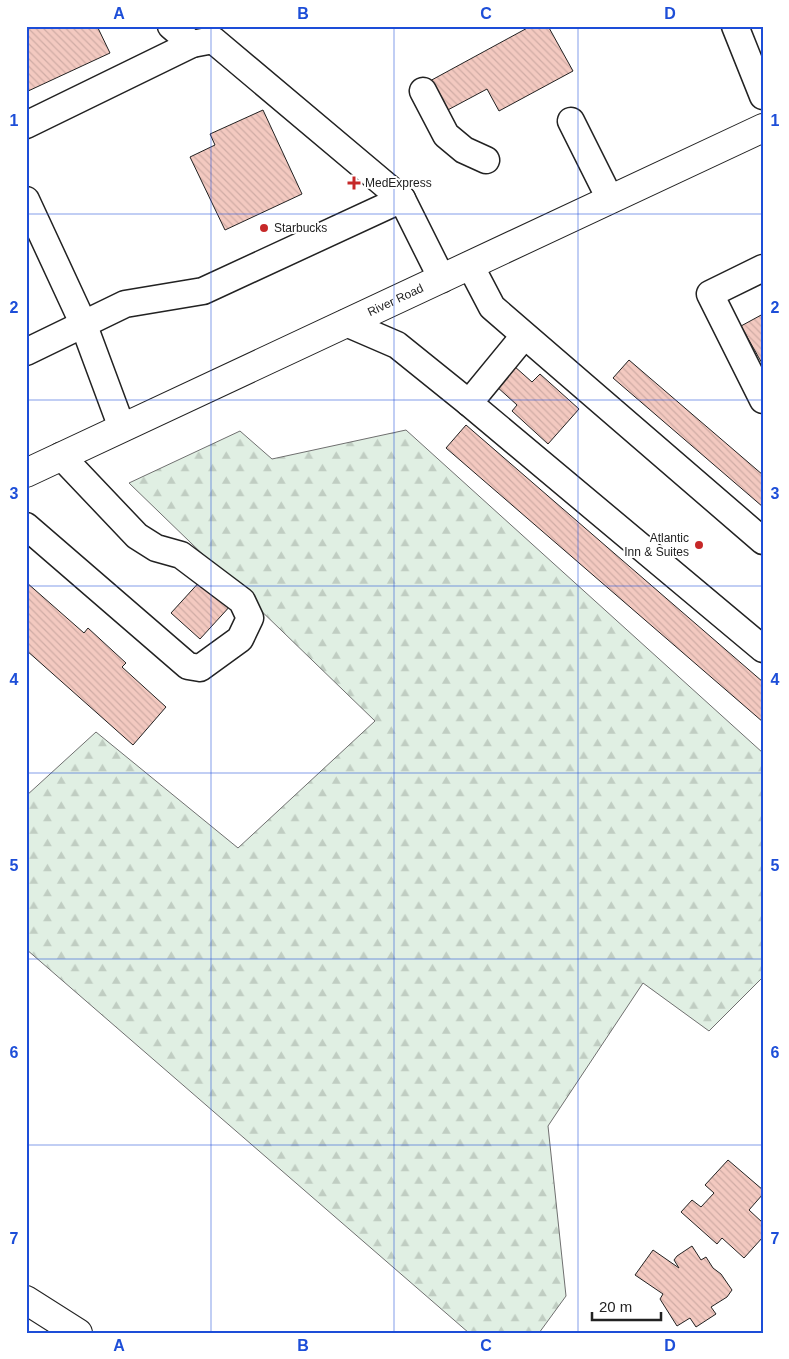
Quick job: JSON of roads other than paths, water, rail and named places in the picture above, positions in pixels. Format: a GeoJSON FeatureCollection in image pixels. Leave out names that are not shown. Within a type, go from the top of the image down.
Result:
{"type":"FeatureCollection","features":[{"type":"Feature","properties":{"kind":"main road","name":"River Road"},"geometry":{"type":"LineString","coordinates":[[26,473],[763,128]]}},
{"type":"Feature","properties":{"kind":"main road"},"geometry":{"type":"LineString","coordinates":[[26,1300],[78,1333]]}},
{"type":"Feature","properties":{"kind":"lane"},"geometry":{"type":"LineString","coordinates":[[170,26],[192,44]]}},
{"type":"Feature","properties":{"kind":"lane"},"geometry":{"type":"LineString","coordinates":[[735,26],[763,96]]}},
{"type":"Feature","properties":{"kind":"lane"},"geometry":{"type":"LineString","coordinates":[[26,125],[192,44],[213,40],[402,199],[442,279]]}},
{"type":"Feature","properties":{"kind":"lane"},"geometry":{"type":"LineString","coordinates":[[423,91],[446,135],[464,150],[486,160]]}},
{"type":"Feature","properties":{"kind":"lane"},"geometry":{"type":"LineString","coordinates":[[571,121],[610,199]]}},
{"type":"Feature","properties":{"kind":"lane"},"geometry":{"type":"LineString","coordinates":[[26,352],[125,304],[203,291],[402,199]]}},
{"type":"Feature","properties":{"kind":"lane"},"geometry":{"type":"LineString","coordinates":[[26,200],[83,323],[122,428]]}},
{"type":"Feature","properties":{"kind":"lane"},"geometry":{"type":"LineString","coordinates":[[470,265],[492,308],[763,541]]}},
{"type":"Feature","properties":{"kind":"lane"},"geometry":{"type":"LineString","coordinates":[[763,268],[710,294],[763,400]]}},
{"type":"Feature","properties":{"kind":"lane"},"geometry":{"type":"LineString","coordinates":[[346,324],[397,346],[469,403],[763,650]]}},
{"type":"Feature","properties":{"kind":"lane"},"geometry":{"type":"LineString","coordinates":[[469,403],[524,336]]}},
{"type":"Feature","properties":{"kind":"lane"},"geometry":{"type":"LineString","coordinates":[[26,526],[188,666],[200,668],[240,639],[250,618],[242,601],[181,555],[156,548],[137,536],[62,456]]}},
{"type":"Feature","properties":{"kind":"place","name":"MedExpress"},"geometry":{"type":"Point","coordinates":[354,183]}},
{"type":"Feature","properties":{"kind":"place","name":"Starbucks"},"geometry":{"type":"Point","coordinates":[264,228]}},
{"type":"Feature","properties":{"kind":"place","name":"Atlantic Inn & Suites"},"geometry":{"type":"Point","coordinates":[699,545]}}]}
